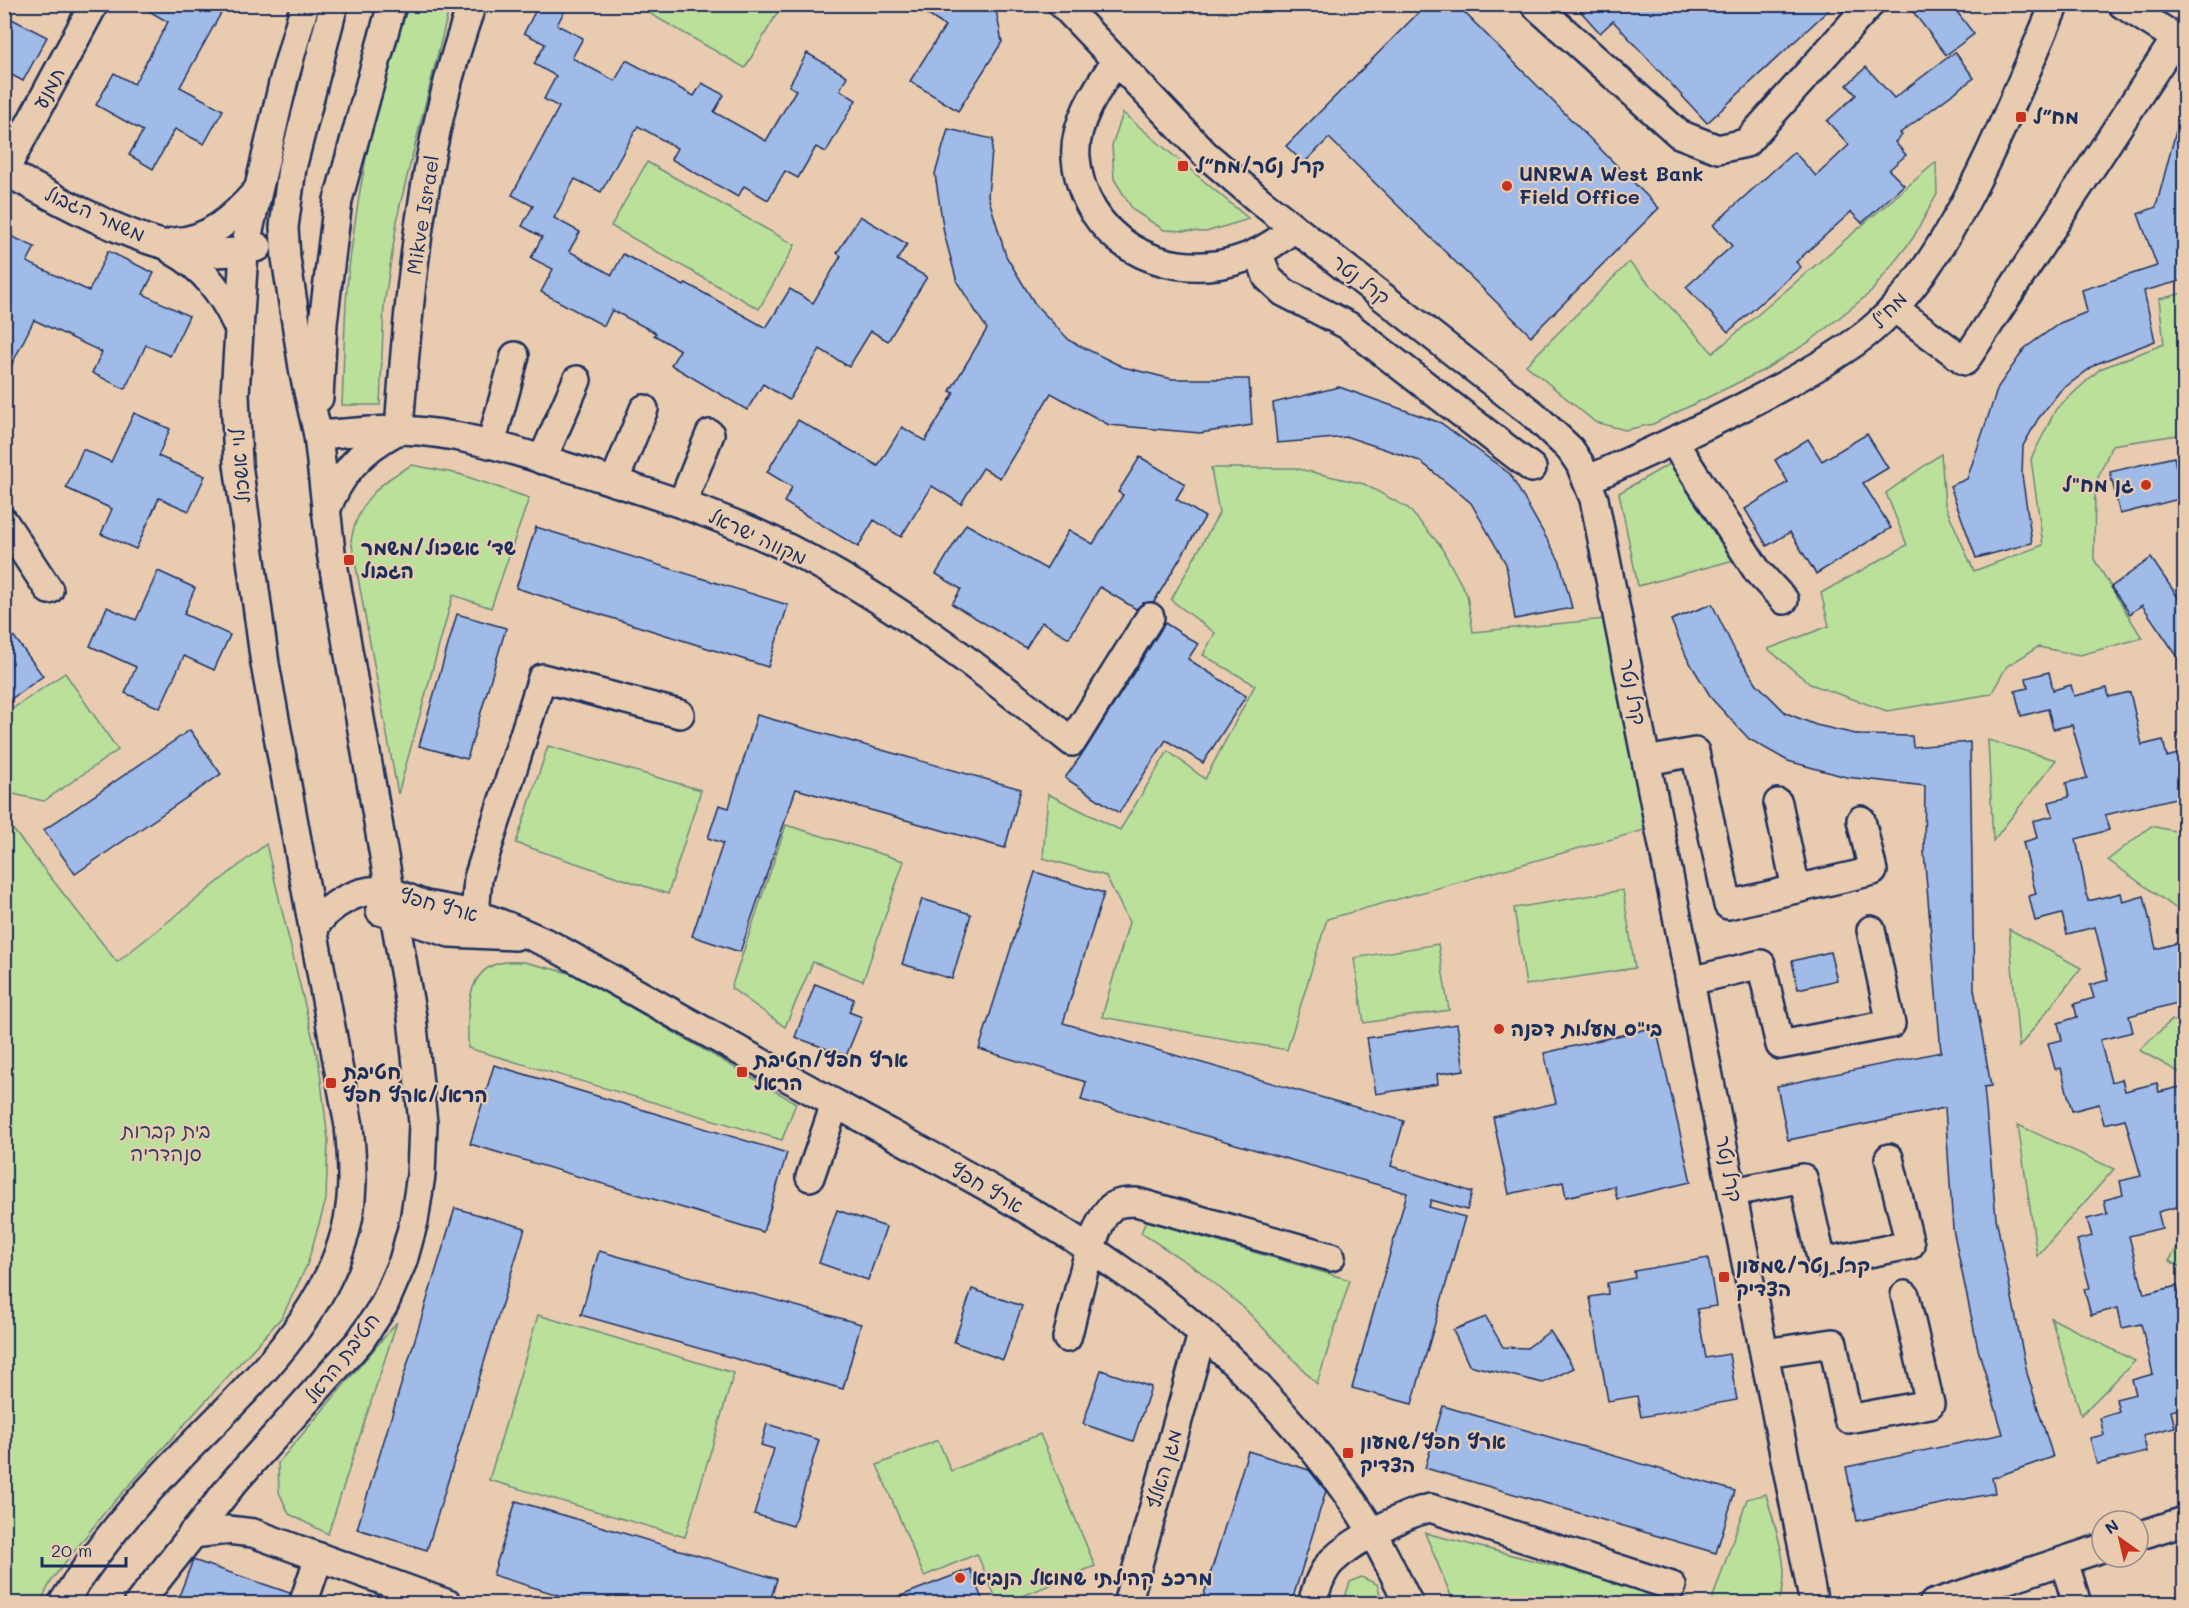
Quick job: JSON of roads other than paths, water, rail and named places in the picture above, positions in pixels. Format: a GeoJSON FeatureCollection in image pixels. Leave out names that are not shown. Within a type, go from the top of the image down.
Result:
{"type":"FeatureCollection","features":[{"type":"Feature","properties":{"kind":"street","name":"תמנע"},"geometry":{"type":"LineString","coordinates":[[5,172],[94,4]]}},
{"type":"Feature","properties":{"kind":"street","name":"לוי אשכול"},"geometry":{"type":"LineString","coordinates":[[305,4],[284,79],[244,252],[237,325],[235,394],[238,464],[265,664],[313,930]]}},
{"type":"Feature","properties":{"kind":"street"},"geometry":{"type":"LineString","coordinates":[[334,4],[298,140],[284,227],[295,328],[318,435],[326,512],[393,904]]}},
{"type":"Feature","properties":{"kind":"street"},"geometry":{"type":"LineString","coordinates":[[318,435],[323,323],[338,201],[392,4]]}},
{"type":"Feature","properties":{"kind":"street","name":"Mikve Israel"},"geometry":{"type":"LineString","coordinates":[[399,430],[407,327],[423,193],[458,43],[472,4]]}},
{"type":"Feature","properties":{"kind":"street","name":"קרל נטר"},"geometry":{"type":"LineString","coordinates":[[1062,4],[1205,154],[1294,228],[1534,415],[1570,449],[1587,480],[1594,499],[1647,761],[1814,1604]]}},
{"type":"Feature","properties":{"kind":"street"},"geometry":{"type":"LineString","coordinates":[[1534,4],[1679,134],[1718,149],[1746,143],[1870,4]]}},
{"type":"Feature","properties":{"kind":"street","name":"מח\"ל"},"geometry":{"type":"LineString","coordinates":[[1587,480],[1713,423],[1828,362],[1872,329],[1894,308],[1950,229],[1976,181],[2055,4]]}},
{"type":"Feature","properties":{"kind":"street"},"geometry":{"type":"LineString","coordinates":[[1894,308],[1965,361],[2176,38],[2122,4]]}},
{"type":"Feature","properties":{"kind":"street"},"geometry":{"type":"LineString","coordinates":[[1115,62],[1097,90],[1080,126],[1076,157],[1083,189],[1095,214],[1118,241],[1146,257],[1172,265],[1206,266],[1234,262],[1258,253],[1294,228]]}},
{"type":"Feature","properties":{"kind":"street","name":"משמר הגבול"},"geometry":{"type":"LineString","coordinates":[[5,172],[98,218],[153,240],[204,253],[244,252],[265,243],[284,227]]}},
{"type":"Feature","properties":{"kind":"street","name":"משמר הגבול"},"geometry":{"type":"LineString","coordinates":[[153,240],[180,242],[201,238],[239,211],[258,190]]}},
{"type":"Feature","properties":{"kind":"street"},"geometry":{"type":"LineString","coordinates":[[153,240],[176,253],[207,277],[227,304],[237,325]]}},
{"type":"Feature","properties":{"kind":"street"},"geometry":{"type":"LineString","coordinates":[[1258,253],[1267,277],[1283,292],[1349,326],[1532,468]]}},
{"type":"Feature","properties":{"kind":"street"},"geometry":{"type":"LineString","coordinates":[[491,444],[515,356]]}},
{"type":"Feature","properties":{"kind":"street"},"geometry":{"type":"LineString","coordinates":[[542,460],[577,380]]}},
{"type":"Feature","properties":{"kind":"street"},"geometry":{"type":"LineString","coordinates":[[614,482],[644,409]]}},
{"type":"Feature","properties":{"kind":"street"},"geometry":{"type":"LineString","coordinates":[[326,512],[333,491],[354,463],[379,441],[399,430]]}},
{"type":"Feature","properties":{"kind":"street","name":"מקווה ישראל"},"geometry":{"type":"LineString","coordinates":[[318,435],[399,430],[441,434],[491,444],[682,503],[788,548],[871,595],[982,670],[1072,742],[1150,617]]}},
{"type":"Feature","properties":{"kind":"street"},"geometry":{"type":"LineString","coordinates":[[682,503],[710,434]]}},
{"type":"Feature","properties":{"kind":"street"},"geometry":{"type":"LineString","coordinates":[[1673,441],[1758,572],[1784,600]]}},
{"type":"Feature","properties":{"kind":"street"},"geometry":{"type":"LineString","coordinates":[[4,522],[49,590]]}},
{"type":"Feature","properties":{"kind":"street"},"geometry":{"type":"LineString","coordinates":[[475,915],[478,878],[542,678],[680,714]]}},
{"type":"Feature","properties":{"kind":"street"},"geometry":{"type":"LineString","coordinates":[[1647,761],[1695,752],[1728,905],[1873,871],[1861,820]]}},
{"type":"Feature","properties":{"kind":"street"},"geometry":{"type":"LineString","coordinates":[[1778,803],[1796,889]]}},
{"type":"Feature","properties":{"kind":"street"},"geometry":{"type":"LineString","coordinates":[[304,879],[347,898]]}},
{"type":"Feature","properties":{"kind":"street","name":"ארץ חפץ"},"geometry":{"type":"LineString","coordinates":[[313,930],[328,910],[347,898],[366,892],[460,934],[528,936]]}},
{"type":"Feature","properties":{"kind":"street","name":"ארץ חפץ"},"geometry":{"type":"LineString","coordinates":[[393,904],[422,904],[475,915],[549,944],[978,1183],[1127,1274],[1202,1334],[1287,1418],[1327,1467],[1373,1533],[1408,1604]]}},
{"type":"Feature","properties":{"kind":"street","name":"חטיבת הראל"},"geometry":{"type":"LineString","coordinates":[[138,1604],[234,1482],[360,1341],[384,1305],[403,1261],[414,1221],[422,1175],[423,1123],[412,1017],[393,904]]}},
{"type":"Feature","properties":{"kind":"street"},"geometry":{"type":"LineString","coordinates":[[62,1604],[96,1555],[161,1477],[288,1341],[325,1284],[342,1242],[351,1204],[353,1164],[349,1126],[313,930]]}},
{"type":"Feature","properties":{"kind":"street"},"geometry":{"type":"LineString","coordinates":[[1690,981],[1761,964],[1780,1045],[1891,1024],[1871,930]]}},
{"type":"Feature","properties":{"kind":"street"},"geometry":{"type":"LineString","coordinates":[[810,1177],[835,1104]]}},
{"type":"Feature","properties":{"kind":"street"},"geometry":{"type":"LineString","coordinates":[[1733,1192],[1803,1178],[1821,1262],[1910,1245],[1889,1158]]}},
{"type":"Feature","properties":{"kind":"street"},"geometry":{"type":"LineString","coordinates":[[1068,1338],[1090,1250],[1103,1219],[1112,1207],[1124,1202],[1136,1202],[1331,1257]]}},
{"type":"Feature","properties":{"kind":"street"},"geometry":{"type":"LineString","coordinates":[[1766,1353],[1833,1343],[1848,1419],[1930,1404],[1905,1295]]}},
{"type":"Feature","properties":{"kind":"street","name":"מגן האלף"},"geometry":{"type":"LineString","coordinates":[[1127,1604],[1202,1334]]}},
{"type":"Feature","properties":{"kind":"street"},"geometry":{"type":"LineString","coordinates":[[234,1482],[241,1515],[253,1533]]}},
{"type":"Feature","properties":{"kind":"street"},"geometry":{"type":"LineString","coordinates":[[1312,1604],[1318,1584],[1331,1562],[1373,1533],[1408,1513],[1430,1508],[1672,1586]]}},
{"type":"Feature","properties":{"kind":"street"},"geometry":{"type":"LineString","coordinates":[[2150,1532],[2184,1521]]}},
{"type":"Feature","properties":{"kind":"street"},"geometry":{"type":"LineString","coordinates":[[192,1534],[228,1530],[253,1533],[448,1604]]}},
{"type":"Feature","properties":{"kind":"street","name":"ארץ חפץ"},"geometry":{"type":"LineString","coordinates":[[1373,1533],[1393,1604]]}},
{"type":"Feature","properties":{"kind":"street"},"geometry":{"type":"LineString","coordinates":[[1933,1604],[2090,1552]]}},
{"type":"Feature","properties":{"kind":"street"},"geometry":{"type":"LineString","coordinates":[[303,1604],[319,1557]]}},
{"type":"Feature","properties":{"kind":"street"},"geometry":{"type":"LineString","coordinates":[[2064,1561],[2077,1604]]}},
{"type":"Feature","properties":{"kind":"place","name":"מח״ל"},"geometry":{"type":"Point","coordinates":[2021,117]}},
{"type":"Feature","properties":{"kind":"place","name":"קרל נטר/מח״ל"},"geometry":{"type":"Point","coordinates":[1183,166]}},
{"type":"Feature","properties":{"kind":"place","name":"UNRWA West Bank Field Office"},"geometry":{"type":"Point","coordinates":[1507,186]}},
{"type":"Feature","properties":{"kind":"place","name":"גן מח\"ל"},"geometry":{"type":"Point","coordinates":[2146,485]}},
{"type":"Feature","properties":{"kind":"place","name":"שד׳ אשכול/משמר הגבול"},"geometry":{"type":"Point","coordinates":[349,560]}},
{"type":"Feature","properties":{"kind":"place","name":"בי\"ס מעלות דפנה"},"geometry":{"type":"Point","coordinates":[1499,1029]}},
{"type":"Feature","properties":{"kind":"place","name":"ארץ חפץ/חטיבת הראל"},"geometry":{"type":"Point","coordinates":[742,1072]}},
{"type":"Feature","properties":{"kind":"place","name":"חטיבת הראל/ארץ חפץ"},"geometry":{"type":"Point","coordinates":[331,1083]}},
{"type":"Feature","properties":{"kind":"place","name":"קרל נטר/שמעון הצדיק"},"geometry":{"type":"Point","coordinates":[1724,1277]}},
{"type":"Feature","properties":{"kind":"place","name":"ארץ חפץ/שמעון הצדיק"},"geometry":{"type":"Point","coordinates":[1348,1453]}},
{"type":"Feature","properties":{"kind":"place","name":"מרכז קהילתי שמואל הנביא"},"geometry":{"type":"Point","coordinates":[960,1578]}},
{"type":"Feature","properties":{"kind":"park label","name":"בית קברות סנהדריה"},"geometry":{"type":"Point","coordinates":[166,1142]}}]}
